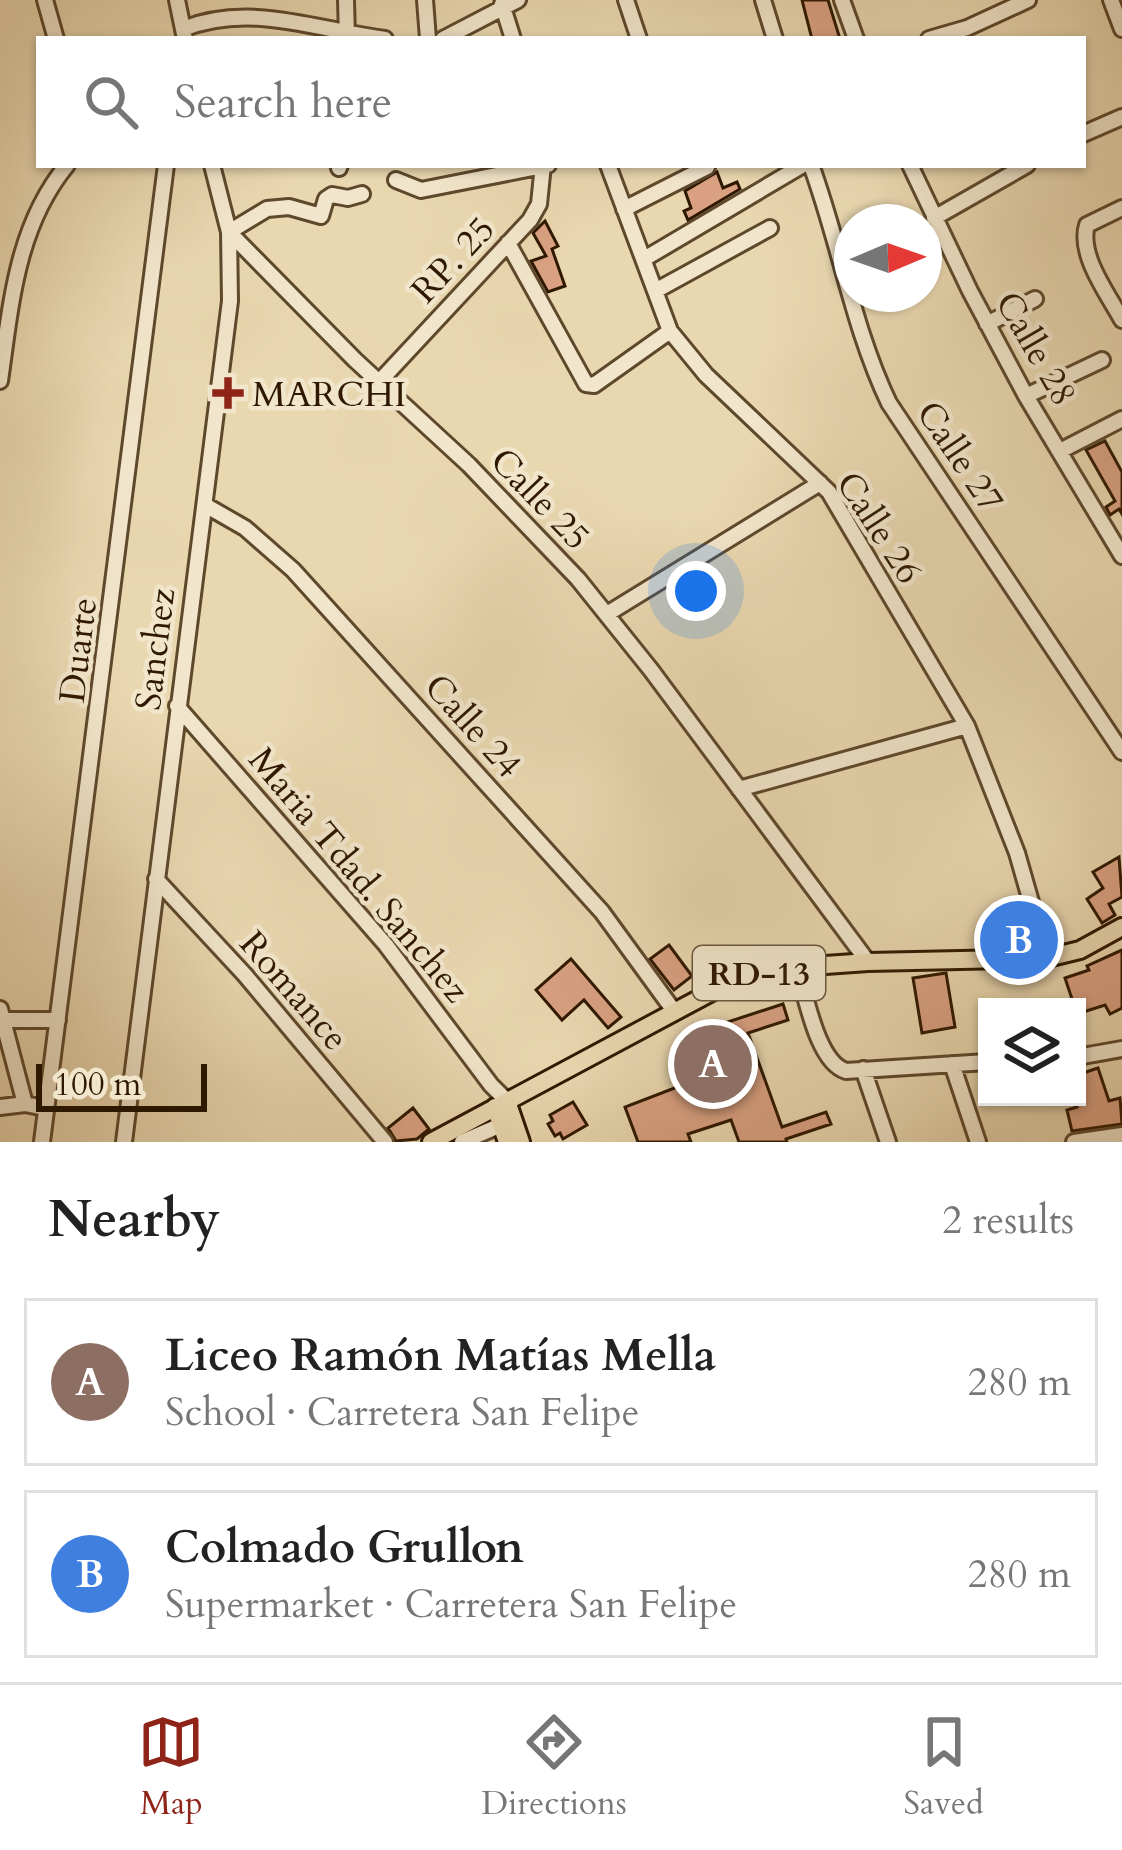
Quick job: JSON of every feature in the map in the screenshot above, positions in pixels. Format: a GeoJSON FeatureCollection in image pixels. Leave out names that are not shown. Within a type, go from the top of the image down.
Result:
{"type":"FeatureCollection","features":[{"type":"Feature","properties":{"kind":"main road","name":"RD-13"},"geometry":{"type":"LineString","coordinates":[[431,1142],[508,1124],[674,1011],[736,979],[796,967],[868,962],[1047,958],[1080,950],[1122,927]]}},
{"type":"Feature","properties":{"kind":"street"},"geometry":{"type":"LineString","coordinates":[[45,0],[55,36]]}},
{"type":"Feature","properties":{"kind":"street"},"geometry":{"type":"LineString","coordinates":[[178,0],[183,36],[224,17],[284,20],[346,35],[346,0]]}},
{"type":"Feature","properties":{"kind":"street"},"geometry":{"type":"LineString","coordinates":[[425,0],[428,36]]}},
{"type":"Feature","properties":{"kind":"street"},"geometry":{"type":"LineString","coordinates":[[626,0],[638,36]]}},
{"type":"Feature","properties":{"kind":"street"},"geometry":{"type":"LineString","coordinates":[[764,0],[774,36]]}},
{"type":"Feature","properties":{"kind":"street"},"geometry":{"type":"LineString","coordinates":[[842,0],[855,36]]}},
{"type":"Feature","properties":{"kind":"street"},"geometry":{"type":"LineString","coordinates":[[1112,0],[1122,29]]}},
{"type":"Feature","properties":{"kind":"street"},"geometry":{"type":"LineString","coordinates":[[939,36],[1022,1]]}},
{"type":"Feature","properties":{"kind":"street"},"geometry":{"type":"LineString","coordinates":[[448,36],[508,2],[513,36]]}},
{"type":"Feature","properties":{"kind":"street"},"geometry":{"type":"LineString","coordinates":[[1086,133],[1122,117]]}},
{"type":"Feature","properties":{"kind":"street"},"geometry":{"type":"LineString","coordinates":[[0,381],[15,272],[35,213],[65,168]]}},
{"type":"Feature","properties":{"kind":"street","name":"Duarte"},"geometry":{"type":"LineString","coordinates":[[42,1142],[166,168]]}},
{"type":"Feature","properties":{"kind":"street","name":"Sanchez"},"geometry":{"type":"LineString","coordinates":[[124,1142],[230,301],[229,232],[213,168]]}},
{"type":"Feature","properties":{"kind":"street"},"geometry":{"type":"LineString","coordinates":[[396,180],[421,190],[534,168]]}},
{"type":"Feature","properties":{"kind":"street","name":"RP. 25"},"geometry":{"type":"LineString","coordinates":[[379,382],[530,220],[539,204],[544,168]]}},
{"type":"Feature","properties":{"kind":"street","name":"Calle 26"},"geometry":{"type":"LineString","coordinates":[[609,168],[670,331],[706,375],[829,491],[968,727],[1017,853],[1047,958]]}},
{"type":"Feature","properties":{"kind":"street"},"geometry":{"type":"LineString","coordinates":[[624,209],[705,168]]}},
{"type":"Feature","properties":{"kind":"street"},"geometry":{"type":"LineString","coordinates":[[644,259],[802,168]]}},
{"type":"Feature","properties":{"kind":"street","name":"Calle 27"},"geometry":{"type":"LineString","coordinates":[[808,168],[833,224],[870,364],[889,404],[1122,752]]}},
{"type":"Feature","properties":{"kind":"street","name":"Calle 28"},"geometry":{"type":"LineString","coordinates":[[914,168],[928,204]]}},
{"type":"Feature","properties":{"kind":"street"},"geometry":{"type":"LineString","coordinates":[[942,213],[1023,168]]}},
{"type":"Feature","properties":{"kind":"street"},"geometry":{"type":"LineString","coordinates":[[229,232],[267,209],[289,207],[321,216],[332,195],[362,194]]}},
{"type":"Feature","properties":{"kind":"street"},"geometry":{"type":"LineString","coordinates":[[1122,208],[1084,230],[1088,255],[1122,321]]}},
{"type":"Feature","properties":{"kind":"street"},"geometry":{"type":"LineString","coordinates":[[657,290],[770,228]]}},
{"type":"Feature","properties":{"kind":"street","name":"Calle 25"},"geometry":{"type":"LineString","coordinates":[[229,232],[469,465],[607,614],[868,962]]}},
{"type":"Feature","properties":{"kind":"street","name":"Calle 28"},"geometry":{"type":"LineString","coordinates":[[942,234],[1027,397],[1109,518],[1122,556]]}},
{"type":"Feature","properties":{"kind":"street"},"geometry":{"type":"LineString","coordinates":[[508,243],[586,384],[594,385],[670,331]]}},
{"type":"Feature","properties":{"kind":"street"},"geometry":{"type":"LineString","coordinates":[[987,324],[1035,299]]}},
{"type":"Feature","properties":{"kind":"street"},"geometry":{"type":"LineString","coordinates":[[1027,397],[1102,360]]}},
{"type":"Feature","properties":{"kind":"street"},"geometry":{"type":"LineString","coordinates":[[1062,450],[1122,419]]}},
{"type":"Feature","properties":{"kind":"street"},"geometry":{"type":"LineString","coordinates":[[607,614],[820,483]]}},
{"type":"Feature","properties":{"kind":"street","name":"Calle 24"},"geometry":{"type":"LineString","coordinates":[[205,505],[245,527],[293,570],[602,912],[674,1011]]}},
{"type":"Feature","properties":{"kind":"street","name":"Maria Tdad. Sanchez"},"geometry":{"type":"LineString","coordinates":[[177,706],[386,945],[491,1085],[508,1124]]}},
{"type":"Feature","properties":{"kind":"street"},"geometry":{"type":"LineString","coordinates":[[739,789],[968,727]]}},
{"type":"Feature","properties":{"kind":"street","name":"Romance"},"geometry":{"type":"LineString","coordinates":[[156,879],[245,975],[385,1142]]}},
{"type":"Feature","properties":{"kind":"street"},"geometry":{"type":"LineString","coordinates":[[796,967],[825,1056],[837,1068],[978,1063]]}},
{"type":"Feature","properties":{"kind":"street"},"geometry":{"type":"LineString","coordinates":[[25,1104],[2,1015],[58,1020]]}},
{"type":"Feature","properties":{"kind":"street"},"geometry":{"type":"LineString","coordinates":[[1086,1055],[1122,1048]]}},
{"type":"Feature","properties":{"kind":"street"},"geometry":{"type":"LineString","coordinates":[[952,1064],[978,1142]]}},
{"type":"Feature","properties":{"kind":"street"},"geometry":{"type":"LineString","coordinates":[[863,1070],[889,1142]]}},
{"type":"Feature","properties":{"kind":"street"},"geometry":{"type":"LineString","coordinates":[[0,1107],[45,1108]]}},
{"type":"Feature","properties":{"kind":"street"},"geometry":{"type":"LineString","coordinates":[[462,1142],[508,1124]]}},
{"type":"Feature","properties":{"kind":"street"},"geometry":{"type":"LineString","coordinates":[[1074,1142],[1122,1135]]}},
{"type":"Feature","properties":{"kind":"building"},"geometry":{"type":"Polygon","coordinates":[[[802,0],[828,0],[839,36],[811,36],[802,0]]]}},
{"type":"Feature","properties":{"kind":"building"},"geometry":{"type":"Polygon","coordinates":[[[717,172],[723,188],[737,182],[740,189],[688,220],[684,211],[691,208],[685,191],[717,172]]]}},
{"type":"Feature","properties":{"kind":"building"},"geometry":{"type":"Polygon","coordinates":[[[545,221],[558,246],[552,249],[565,286],[548,292],[531,261],[546,256],[533,233],[545,221]]]}},
{"type":"Feature","properties":{"kind":"building"},"geometry":{"type":"Polygon","coordinates":[[[1105,441],[1122,472],[1122,514],[1119,509],[1110,515],[1106,507],[1115,501],[1086,450],[1105,441]]]}},
{"type":"Feature","properties":{"kind":"building"},"geometry":{"type":"Polygon","coordinates":[[[1119,857],[1122,897],[1109,904],[1115,915],[1102,923],[1087,899],[1103,888],[1093,872],[1119,857]]]}},
{"type":"Feature","properties":{"kind":"building"},"geometry":{"type":"Polygon","coordinates":[[[669,945],[692,976],[674,990],[650,959],[669,945]]]}},
{"type":"Feature","properties":{"kind":"building"},"geometry":{"type":"Polygon","coordinates":[[[1122,950],[1122,1008],[1110,1014],[1105,1005],[1086,1011],[1086,998],[1072,998],[1065,978],[1089,970],[1087,966],[1122,950]]]}},
{"type":"Feature","properties":{"kind":"building"},"geometry":{"type":"Polygon","coordinates":[[[571,959],[621,1017],[608,1028],[584,1000],[562,1020],[536,990],[571,959]]]}},
{"type":"Feature","properties":{"kind":"building"},"geometry":{"type":"Polygon","coordinates":[[[946,973],[955,1027],[922,1033],[913,978],[946,973]]]}},
{"type":"Feature","properties":{"kind":"building"},"geometry":{"type":"Polygon","coordinates":[[[783,1004],[788,1020],[748,1033],[782,1127],[826,1112],[831,1124],[787,1142],[739,1142],[731,1120],[688,1134],[691,1142],[638,1142],[625,1107],[685,1084],[674,1052],[704,1042],[700,1031],[783,1004]]]}},
{"type":"Feature","properties":{"kind":"building"},"geometry":{"type":"Polygon","coordinates":[[[1098,1068],[1109,1101],[1120,1098],[1122,1124],[1072,1131],[1067,1110],[1086,1106],[1086,1072],[1098,1068]]]}},
{"type":"Feature","properties":{"kind":"building"},"geometry":{"type":"Polygon","coordinates":[[[573,1102],[587,1125],[563,1139],[560,1133],[555,1136],[548,1124],[553,1121],[550,1115],[573,1102]]]}},
{"type":"Feature","properties":{"kind":"building"},"geometry":{"type":"Polygon","coordinates":[[[413,1108],[429,1129],[417,1139],[396,1141],[388,1128],[413,1108]]]}},
{"type":"Feature","properties":{"kind":"place","name":"MARCHI"},"geometry":{"type":"Point","coordinates":[228,393]}},
{"type":"Feature","properties":{"kind":"place","name":"Colmado Grullon"},"geometry":{"type":"Point","coordinates":[1019,940]}},
{"type":"Feature","properties":{"kind":"place","name":"Liceo Ramón Matías Mella"},"geometry":{"type":"Point","coordinates":[713,1064]}}]}
